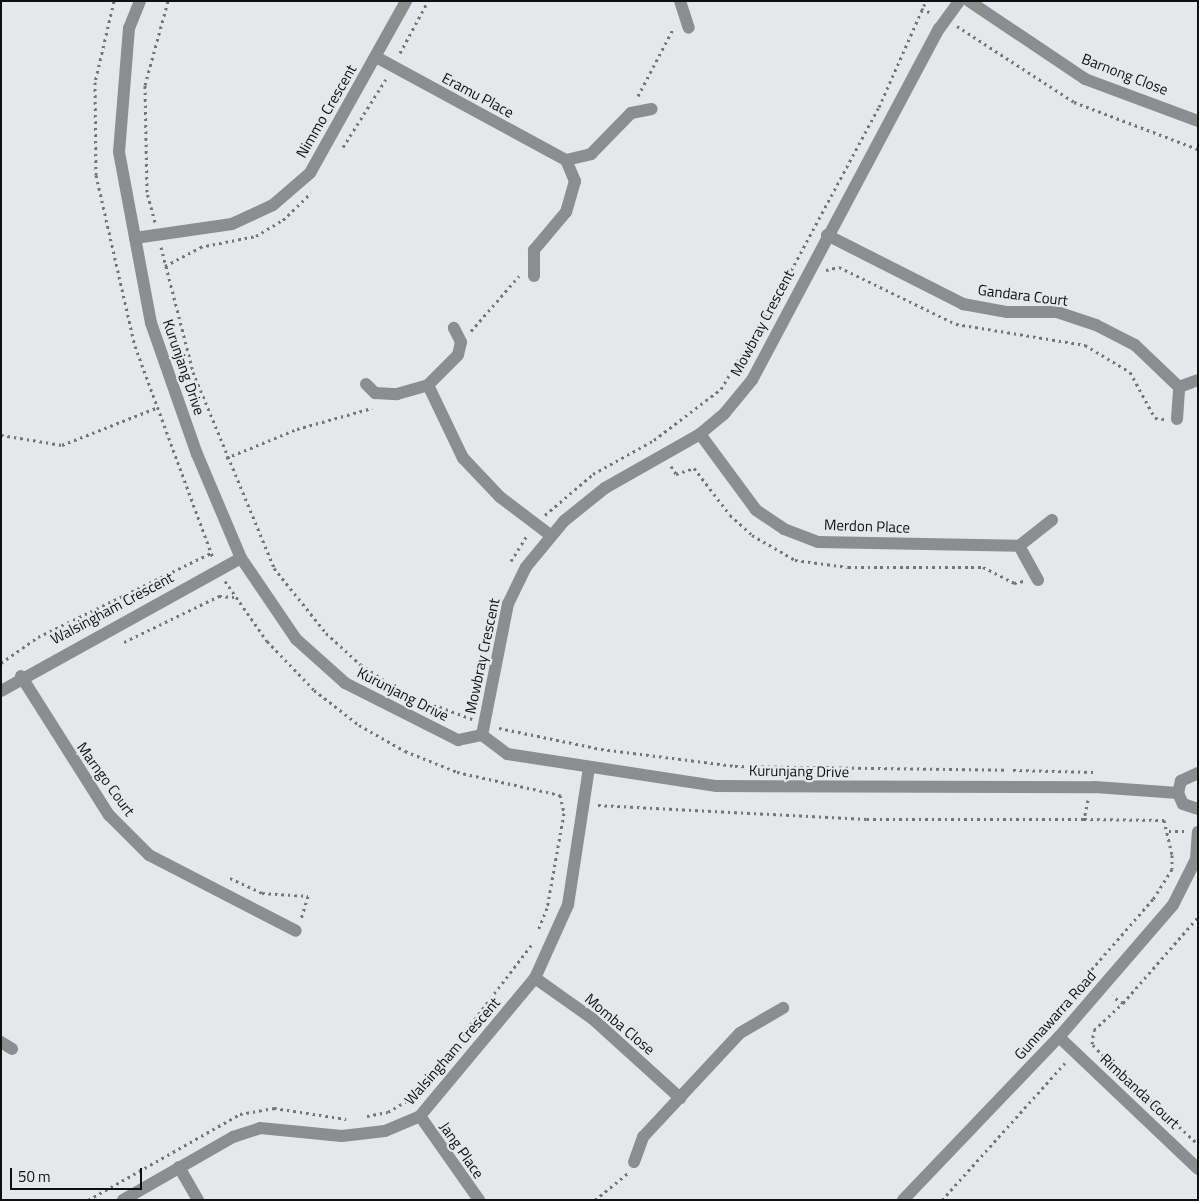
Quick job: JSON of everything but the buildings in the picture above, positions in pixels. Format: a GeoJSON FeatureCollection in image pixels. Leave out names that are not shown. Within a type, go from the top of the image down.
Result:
{"type":"FeatureCollection","features":[{"type":"Feature","properties":{"kind":"street","name":"Kurunjang Drive"},"geometry":{"type":"LineString","coordinates":[[140,1],[129,28],[120,96],[119,152],[151,323],[197,454],[241,558],[296,639],[345,683],[458,740],[483,729],[507,754],[716,786],[1091,787],[1178,793]]}},
{"type":"Feature","properties":{"kind":"street","name":"Nimmo Crescent"},"geometry":{"type":"LineString","coordinates":[[135,238],[232,224],[273,205],[310,173],[406,1]]}},
{"type":"Feature","properties":{"kind":"street","name":"Mowbray Crescent"},"geometry":{"type":"LineString","coordinates":[[483,729],[508,604],[526,566],[550,535],[605,488],[700,434],[724,414],[752,380],[827,235],[947,18],[959,1]]}},
{"type":"Feature","properties":{"kind":"street","name":"Barnong Close"},"geometry":{"type":"LineString","coordinates":[[969,1],[1085,79],[1198,121]]}},
{"type":"Feature","properties":{"kind":"street"},"geometry":{"type":"LineString","coordinates":[[681,4],[688,28]]}},
{"type":"Feature","properties":{"kind":"street","name":"Eramu Place"},"geometry":{"type":"LineString","coordinates":[[376,57],[566,160]]}},
{"type":"Feature","properties":{"kind":"street"},"geometry":{"type":"LineString","coordinates":[[532,270],[534,250],[566,212],[575,181],[566,160],[591,154],[624,119],[652,109]]}},
{"type":"Feature","properties":{"kind":"street","name":"Gandara Court"},"geometry":{"type":"LineString","coordinates":[[827,235],[964,304],[1006,312],[1057,312],[1096,325],[1135,345],[1179,387]]}},
{"type":"Feature","properties":{"kind":"street"},"geometry":{"type":"LineString","coordinates":[[366,384],[375,392],[397,394],[428,385],[458,355],[461,342],[454,328]]}},
{"type":"Feature","properties":{"kind":"street"},"geometry":{"type":"LineString","coordinates":[[1177,419],[1179,387],[1198,380]]}},
{"type":"Feature","properties":{"kind":"street"},"geometry":{"type":"LineString","coordinates":[[428,385],[463,458],[500,497],[550,535]]}},
{"type":"Feature","properties":{"kind":"street","name":"Merdon Place"},"geometry":{"type":"LineString","coordinates":[[700,434],[756,510],[784,529],[818,542],[1019,546]]}},
{"type":"Feature","properties":{"kind":"street"},"geometry":{"type":"LineString","coordinates":[[1038,580],[1019,546],[1052,520]]}},
{"type":"Feature","properties":{"kind":"street","name":"Walsingham Crescent"},"geometry":{"type":"LineString","coordinates":[[1,691],[21,676],[241,558]]}},
{"type":"Feature","properties":{"kind":"street","name":"Marngo Court"},"geometry":{"type":"LineString","coordinates":[[21,676],[109,815],[149,855],[296,932]]}},
{"type":"Feature","properties":{"kind":"street","name":"Walsingham Crescent"},"geometry":{"type":"LineString","coordinates":[[123,1200],[233,1137],[260,1128],[342,1136],[386,1131],[420,1116],[535,978],[568,905],[589,768]]}},
{"type":"Feature","properties":{"kind":"street"},"geometry":{"type":"LineString","coordinates":[[1198,773],[1181,781],[1178,793],[1183,804],[1198,809]]}},
{"type":"Feature","properties":{"kind":"street","name":"Gunnawarra Road"},"geometry":{"type":"LineString","coordinates":[[903,1200],[1059,1037],[1173,905],[1196,859],[1198,832]]}},
{"type":"Feature","properties":{"kind":"street","name":"Momba Close"},"geometry":{"type":"LineString","coordinates":[[535,978],[594,1019],[680,1098]]}},
{"type":"Feature","properties":{"kind":"street"},"geometry":{"type":"LineString","coordinates":[[634,1162],[643,1137],[740,1033],[783,1008]]}},
{"type":"Feature","properties":{"kind":"street","name":"Rimbanda Court"},"geometry":{"type":"LineString","coordinates":[[1059,1037],[1198,1168]]}},
{"type":"Feature","properties":{"kind":"street"},"geometry":{"type":"LineString","coordinates":[[1,1042],[12,1049]]}},
{"type":"Feature","properties":{"kind":"street","name":"Jang Place"},"geometry":{"type":"LineString","coordinates":[[420,1116],[479,1200]]}},
{"type":"Feature","properties":{"kind":"street"},"geometry":{"type":"LineString","coordinates":[[179,1167],[198,1200]]}},
{"type":"Feature","properties":{"kind":"path"},"geometry":{"type":"LineString","coordinates":[[114,1],[95,82],[96,175],[109,246],[156,408],[211,553],[234,597],[314,690],[359,725],[405,751],[458,772],[616,809],[867,819],[1164,820],[1172,855],[1172,869],[1153,899],[1085,977],[1123,1004]]}},
{"type":"Feature","properties":{"kind":"path"},"geometry":{"type":"LineString","coordinates":[[168,1],[145,85],[147,192],[192,372],[226,458],[274,568],[326,633],[360,664],[403,693],[470,718],[483,729],[562,742],[735,766],[1094,770],[1084,819]]}},
{"type":"Feature","properties":{"kind":"path"},"geometry":{"type":"LineString","coordinates":[[509,565],[516,549],[536,525],[593,474],[654,440],[721,389],[800,254],[887,90],[926,1]]}},
{"type":"Feature","properties":{"kind":"path"},"geometry":{"type":"LineString","coordinates":[[624,119],[660,63],[681,4]]}},
{"type":"Feature","properties":{"kind":"path"},"geometry":{"type":"LineString","coordinates":[[921,9],[947,18],[1074,102],[1198,149]]}},
{"type":"Feature","properties":{"kind":"path"},"geometry":{"type":"LineString","coordinates":[[800,254],[830,272],[839,267],[956,324],[1085,345],[1130,372],[1155,418],[1177,419]]}},
{"type":"Feature","properties":{"kind":"path"},"geometry":{"type":"LineString","coordinates":[[461,342],[532,270]]}},
{"type":"Feature","properties":{"kind":"path"},"geometry":{"type":"LineString","coordinates":[[226,458],[296,429],[374,408],[397,394]]}},
{"type":"Feature","properties":{"kind":"path"},"geometry":{"type":"LineString","coordinates":[[1,435],[62,445],[156,408]]}},
{"type":"Feature","properties":{"kind":"path"},"geometry":{"type":"LineString","coordinates":[[1,663],[38,637],[211,553]]}},
{"type":"Feature","properties":{"kind":"path"},"geometry":{"type":"LineString","coordinates":[[114,647],[219,596],[234,597]]}},
{"type":"Feature","properties":{"kind":"path"},"geometry":{"type":"LineString","coordinates":[[470,718],[485,639]]}},
{"type":"Feature","properties":{"kind":"path"},"geometry":{"type":"LineString","coordinates":[[429,1080],[534,942],[547,908],[564,813],[560,795]]}},
{"type":"Feature","properties":{"kind":"path"},"geometry":{"type":"LineString","coordinates":[[220,873],[262,893],[308,896],[296,932]]}},
{"type":"Feature","properties":{"kind":"path"},"geometry":{"type":"LineString","coordinates":[[1092,1044],[1094,1030],[1123,1004],[1198,917]]}},
{"type":"Feature","properties":{"kind":"path"},"geometry":{"type":"LineString","coordinates":[[942,1200],[1083,1044],[1092,1044],[1111,1064]]}},
{"type":"Feature","properties":{"kind":"path"},"geometry":{"type":"LineString","coordinates":[[1133,1084],[1198,1144]]}},
{"type":"Feature","properties":{"kind":"path"},"geometry":{"type":"LineString","coordinates":[[360,1118],[388,1112],[423,1087]]}},
{"type":"Feature","properties":{"kind":"path"},"geometry":{"type":"LineString","coordinates":[[88,1200],[240,1114],[274,1108],[350,1120]]}},
{"type":"Feature","properties":{"kind":"path"},"geometry":{"type":"LineString","coordinates":[[594,1200],[627,1175],[634,1162]]}}]}
